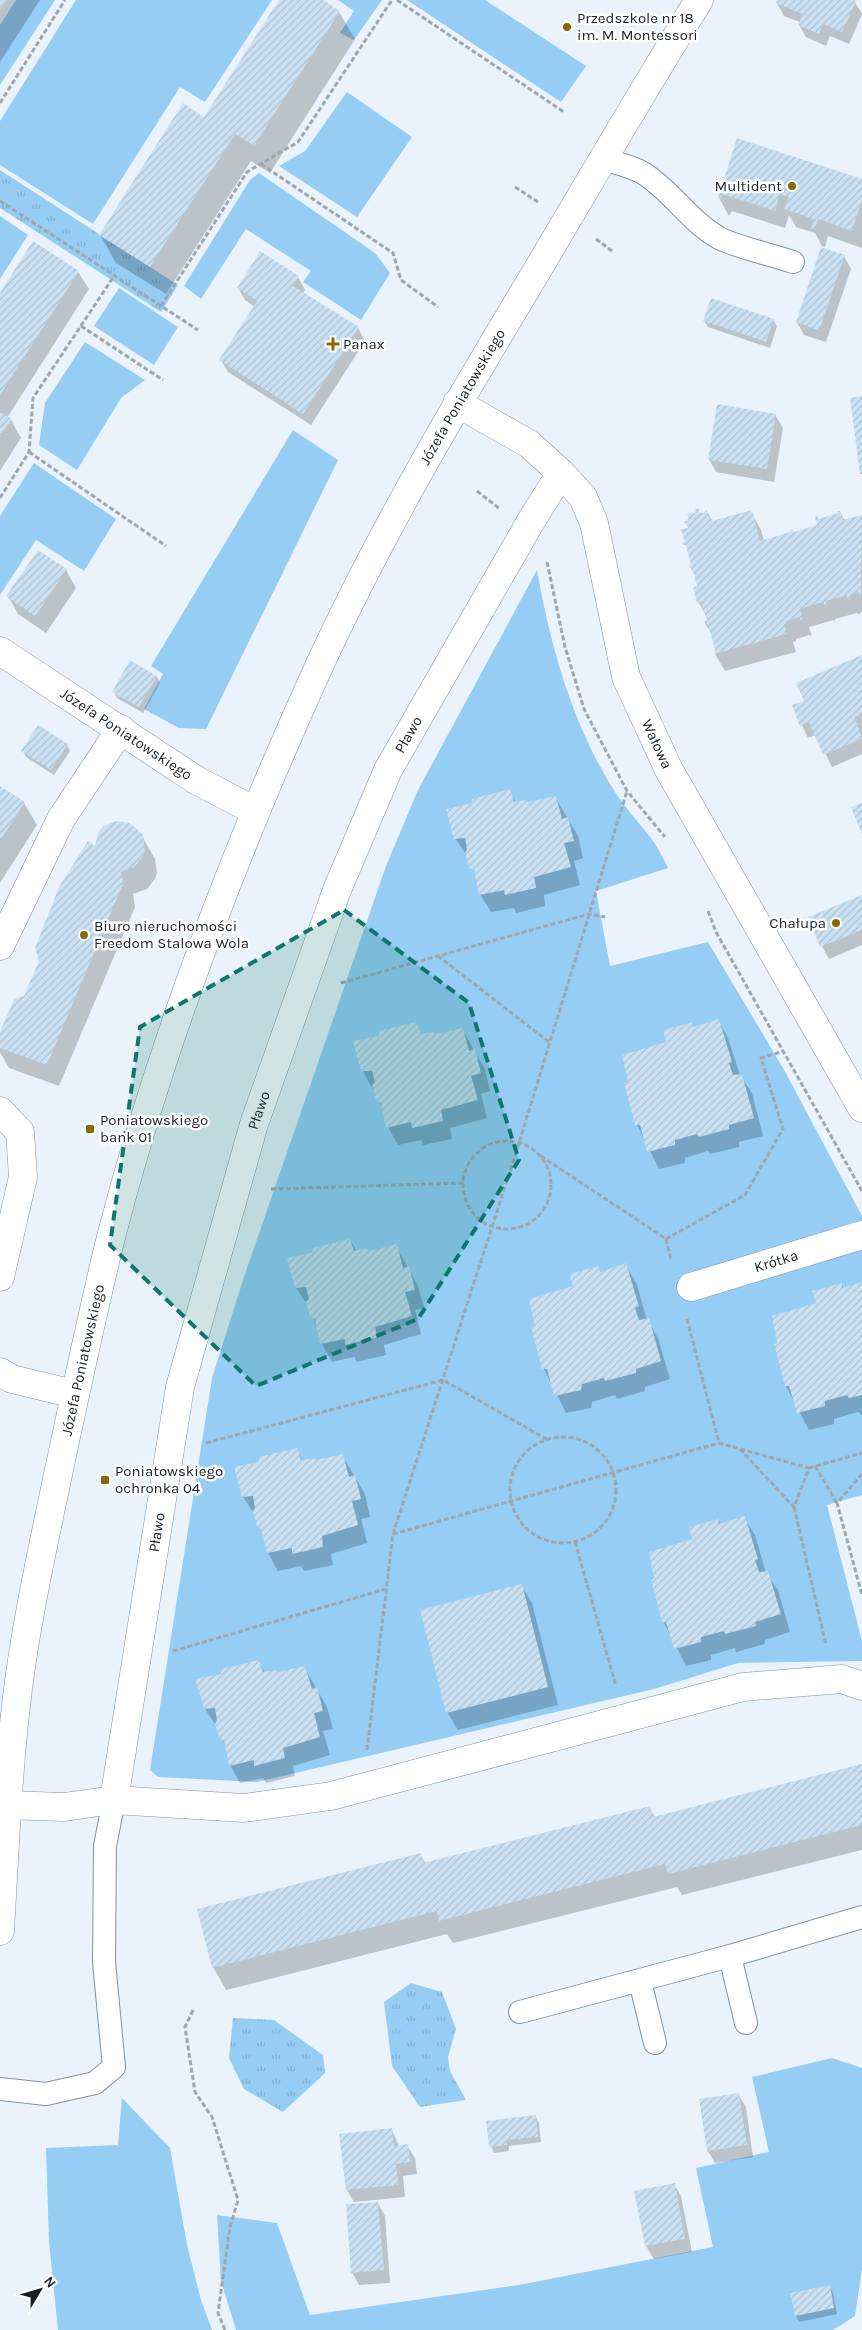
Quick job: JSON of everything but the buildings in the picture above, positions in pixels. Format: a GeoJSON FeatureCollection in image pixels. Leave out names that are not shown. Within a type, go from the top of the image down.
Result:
{"type":"FeatureCollection","features":[{"type":"Feature","properties":{"kind":"street","name":"Józefa Poniatowskiego"},"geometry":{"type":"LineString","coordinates":[[0,1931],[4,1806],[19,1683],[31,1604],[74,1394],[111,1238],[139,1140],[200,956],[256,811],[336,632],[380,544],[456,403],[699,0]]}},
{"type":"Feature","properties":{"kind":"street","name":"Wałowa"},"geometry":{"type":"LineString","coordinates":[[456,403],[529,444],[561,473],[582,497],[594,523],[626,677],[668,770],[853,1074],[862,1108]]}},
{"type":"Feature","properties":{"kind":"street","name":"Pławo"},"geometry":{"type":"LineString","coordinates":[[114,1800],[180,1387],[254,1124],[336,890],[388,770],[531,521],[561,473]]}},
{"type":"Feature","properties":{"kind":"street","name":"Józefa Poniatowskiego"},"geometry":{"type":"LineString","coordinates":[[0,651],[196,780],[256,811]]}},
{"type":"Feature","properties":{"kind":"street"},"geometry":{"type":"LineString","coordinates":[[0,946],[61,819],[121,729]]}},
{"type":"Feature","properties":{"kind":"street"},"geometry":{"type":"LineString","coordinates":[[0,1111],[20,1132],[23,1177],[0,1277]]}},
{"type":"Feature","properties":{"kind":"street","name":"Krótka"},"geometry":{"type":"LineString","coordinates":[[688,1300],[862,1235]]}},
{"type":"Feature","properties":{"kind":"street"},"geometry":{"type":"LineString","coordinates":[[0,1372],[12,1379],[74,1394]]}},
{"type":"Feature","properties":{"kind":"street"},"geometry":{"type":"LineString","coordinates":[[4,1806],[64,1807],[114,1800],[244,1808],[330,1796],[742,1687],[842,1678],[862,1686]]}},
{"type":"Feature","properties":{"kind":"lane"},"geometry":{"type":"LineString","coordinates":[[603,159],[649,177],[670,194],[685,212],[720,238],[793,262]]}},
{"type":"Feature","properties":{"kind":"lane"},"geometry":{"type":"LineString","coordinates":[[0,2089],[46,2094],[95,2084],[114,2067],[104,1962],[105,1846],[114,1800]]}},
{"type":"Feature","properties":{"kind":"lane"},"geometry":{"type":"LineString","coordinates":[[520,2012],[730,1956],[862,1917]]}},
{"type":"Feature","properties":{"kind":"lane"},"geometry":{"type":"LineString","coordinates":[[730,1956],[746,2023]]}},
{"type":"Feature","properties":{"kind":"lane"},"geometry":{"type":"LineString","coordinates":[[640,1981],[655,2043]]}},
{"type":"Feature","properties":{"kind":"path"},"geometry":{"type":"LineString","coordinates":[[0,103],[65,0]]}},
{"type":"Feature","properties":{"kind":"path"},"geometry":{"type":"LineString","coordinates":[[161,306],[246,172],[298,142],[392,0]]}},
{"type":"Feature","properties":{"kind":"path"},"geometry":{"type":"LineString","coordinates":[[397,0],[564,112]]}},
{"type":"Feature","properties":{"kind":"path"},"geometry":{"type":"LineString","coordinates":[[260,164],[393,253],[402,280],[438,307]]}},
{"type":"Feature","properties":{"kind":"path"},"geometry":{"type":"LineString","coordinates":[[0,201],[198,330]]}},
{"type":"Feature","properties":{"kind":"path"},"geometry":{"type":"LineString","coordinates":[[0,498],[29,452],[34,398],[114,276]]}},
{"type":"Feature","properties":{"kind":"path"},"geometry":{"type":"LineString","coordinates":[[81,326],[163,380]]}},
{"type":"Feature","properties":{"kind":"path"},"geometry":{"type":"LineString","coordinates":[[29,452],[166,546]]}},
{"type":"Feature","properties":{"kind":"path"},"geometry":{"type":"LineString","coordinates":[[367,1754],[393,1534],[519,1143],[626,791]]}},
{"type":"Feature","properties":{"kind":"path"},"geometry":{"type":"LineString","coordinates":[[333,985],[589,914],[605,917]]}},
{"type":"Feature","properties":{"kind":"path"},"geometry":{"type":"LineString","coordinates":[[438,956],[549,1042]]}},
{"type":"Feature","properties":{"kind":"path"},"geometry":{"type":"LineString","coordinates":[[666,1239],[745,1195],[783,1129],[761,1058],[784,1050]]}},
{"type":"Feature","properties":{"kind":"path"},"geometry":{"type":"LineString","coordinates":[[541,1156],[548,1169],[552,1184],[550,1199],[542,1213],[532,1222],[519,1228],[505,1229],[479,1220],[470,1209],[464,1196],[463,1183],[466,1169],[473,1157],[485,1147],[499,1142],[519,1143],[529,1146],[541,1156],[666,1239],[672,1265]]}},
{"type":"Feature","properties":{"kind":"path"},"geometry":{"type":"LineString","coordinates":[[263,1189],[463,1183]]}},
{"type":"Feature","properties":{"kind":"path"},"geometry":{"type":"LineString","coordinates":[[688,1300],[719,1443]]}},
{"type":"Feature","properties":{"kind":"path"},"geometry":{"type":"LineString","coordinates":[[170,1453],[442,1380],[548,1440]]}},
{"type":"Feature","properties":{"kind":"path"},"geometry":{"type":"LineString","coordinates":[[557,1437],[576,1438],[592,1446],[606,1457],[614,1474],[617,1492],[613,1509],[604,1525],[591,1536],[575,1542],[558,1544],[542,1539],[528,1529],[516,1516],[511,1500],[510,1483],[515,1466],[525,1453],[540,1442],[548,1440],[557,1437]]}},
{"type":"Feature","properties":{"kind":"path"},"geometry":{"type":"LineString","coordinates":[[393,1534],[511,1500],[614,1474],[719,1443],[809,1468],[862,1453]]}},
{"type":"Feature","properties":{"kind":"path"},"geometry":{"type":"LineString","coordinates":[[738,1448],[794,1507],[809,1468]]}},
{"type":"Feature","properties":{"kind":"path"},"geometry":{"type":"LineString","coordinates":[[815,1466],[837,1503],[862,1595]]}},
{"type":"Feature","properties":{"kind":"path"},"geometry":{"type":"LineString","coordinates":[[837,1503],[862,1474]]}},
{"type":"Feature","properties":{"kind":"path"},"geometry":{"type":"LineString","coordinates":[[575,1542],[617,1690]]}},
{"type":"Feature","properties":{"kind":"path"},"geometry":{"type":"LineString","coordinates":[[166,1653],[386,1589]]}},
{"type":"Feature","properties":{"kind":"path"},"geometry":{"type":"LineString","coordinates":[[193,2010],[185,2027],[195,2092],[212,2117],[238,2200],[230,2226],[218,2313],[224,2330]]}},
{"type":"Feature","properties":{"kind":"highlighted area"},"geometry":{"type":"Polygon","coordinates":[[[344,910],[469,1003],[519,1160],[418,1319],[256,1386],[110,1245],[140,1027],[344,910]]]}},
{"type":"Feature","properties":{"kind":"green space"},"geometry":{"type":"Polygon","coordinates":[[[16,0],[55,0],[0,85],[0,25],[16,0]]]}},
{"type":"Feature","properties":{"kind":"green space"},"geometry":{"type":"Polygon","coordinates":[[[76,0],[272,0],[205,102],[180,87],[93,224],[0,165],[0,121],[76,0]]]}},
{"type":"Feature","properties":{"kind":"green space"},"geometry":{"type":"Polygon","coordinates":[[[338,0],[382,0],[354,40],[340,33],[354,11],[338,0]]]}},
{"type":"Feature","properties":{"kind":"green space"},"geometry":{"type":"Polygon","coordinates":[[[407,0],[485,0],[586,66],[561,102],[407,0]]]}},
{"type":"Feature","properties":{"kind":"green space"},"geometry":{"type":"Polygon","coordinates":[[[347,92],[412,137],[357,217],[279,166],[305,151],[347,92]]]}},
{"type":"Feature","properties":{"kind":"green space"},"geometry":{"type":"Polygon","coordinates":[[[0,170],[178,285],[161,312],[0,208],[0,170]]]}},
{"type":"Feature","properties":{"kind":"green space"},"geometry":{"type":"Polygon","coordinates":[[[259,173],[375,253],[390,273],[361,320],[303,282],[311,271],[246,229],[201,299],[184,286],[250,180],[259,173]]]}},
{"type":"Feature","properties":{"kind":"green space"},"geometry":{"type":"Polygon","coordinates":[[[0,216],[28,235],[0,279],[0,216]]]}},
{"type":"Feature","properties":{"kind":"green space"},"geometry":{"type":"Polygon","coordinates":[[[119,288],[178,327],[154,365],[94,326],[119,288]]]}},
{"type":"Feature","properties":{"kind":"green space"},"geometry":{"type":"Polygon","coordinates":[[[85,342],[145,380],[121,398],[77,470],[39,445],[45,403],[85,342]]]}},
{"type":"Feature","properties":{"kind":"green space"},"geometry":{"type":"Polygon","coordinates":[[[293,430],[338,460],[206,729],[179,728],[144,709],[163,674],[151,666],[293,430]]]}},
{"type":"Feature","properties":{"kind":"green space"},"geometry":{"type":"Polygon","coordinates":[[[34,463],[116,519],[84,571],[36,540],[0,595],[0,516],[34,463]]]}},
{"type":"Feature","properties":{"kind":"green space"},"geometry":{"type":"Polygon","coordinates":[[[537,570],[548,626],[573,707],[584,734],[615,792],[654,841],[668,868],[596,891],[610,966],[708,942],[783,1068],[862,1216],[862,1495],[827,1505],[862,1641],[862,1661],[738,1663],[654,1689],[257,1782],[158,1777],[150,1770],[212,1378],[244,1277],[386,866],[418,790],[537,570]]]}},
{"type":"Feature","properties":{"kind":"green space"},"geometry":{"type":"Polygon","coordinates":[[[411,1983],[442,1992],[456,2029],[448,2057],[450,2071],[466,2100],[420,2107],[392,2066],[384,2002],[411,1983]]]}},
{"type":"Feature","properties":{"kind":"green space"},"geometry":{"type":"Polygon","coordinates":[[[233,2018],[274,2020],[323,2055],[325,2073],[283,2112],[244,2089],[229,2058],[233,2018]]]}},
{"type":"Feature","properties":{"kind":"green space"},"geometry":{"type":"Polygon","coordinates":[[[832,2058],[862,2068],[862,2269],[855,2316],[833,2330],[236,2330],[221,2281],[217,2215],[277,2223],[310,2315],[519,2285],[713,2247],[696,2168],[769,2152],[752,2077],[832,2058]]]}},
{"type":"Feature","properties":{"kind":"green space"},"geometry":{"type":"Polygon","coordinates":[[[122,2098],[170,2148],[187,2245],[201,2300],[212,2330],[58,2330],[49,2241],[46,2148],[118,2145],[122,2098]]]}},
{"type":"Feature","properties":{"kind":"place","name":"Przedszkole nr 18 im. M. Montessori"},"geometry":{"type":"Point","coordinates":[567,27]}},
{"type":"Feature","properties":{"kind":"place","name":"Multident"},"geometry":{"type":"Point","coordinates":[792,186]}},
{"type":"Feature","properties":{"kind":"place","name":"Panax"},"geometry":{"type":"Point","coordinates":[333,344]}},
{"type":"Feature","properties":{"kind":"place","name":"Chałupa"},"geometry":{"type":"Point","coordinates":[836,923]}},
{"type":"Feature","properties":{"kind":"place","name":"Biuro nieruchomości Freedom Stalowa Wola"},"geometry":{"type":"Point","coordinates":[84,935]}},
{"type":"Feature","properties":{"kind":"place","name":"Poniatowskiego bank 01"},"geometry":{"type":"Point","coordinates":[90,1129]}},
{"type":"Feature","properties":{"kind":"place","name":"Poniatowskiego ochronka 04"},"geometry":{"type":"Point","coordinates":[105,1480]}}]}
